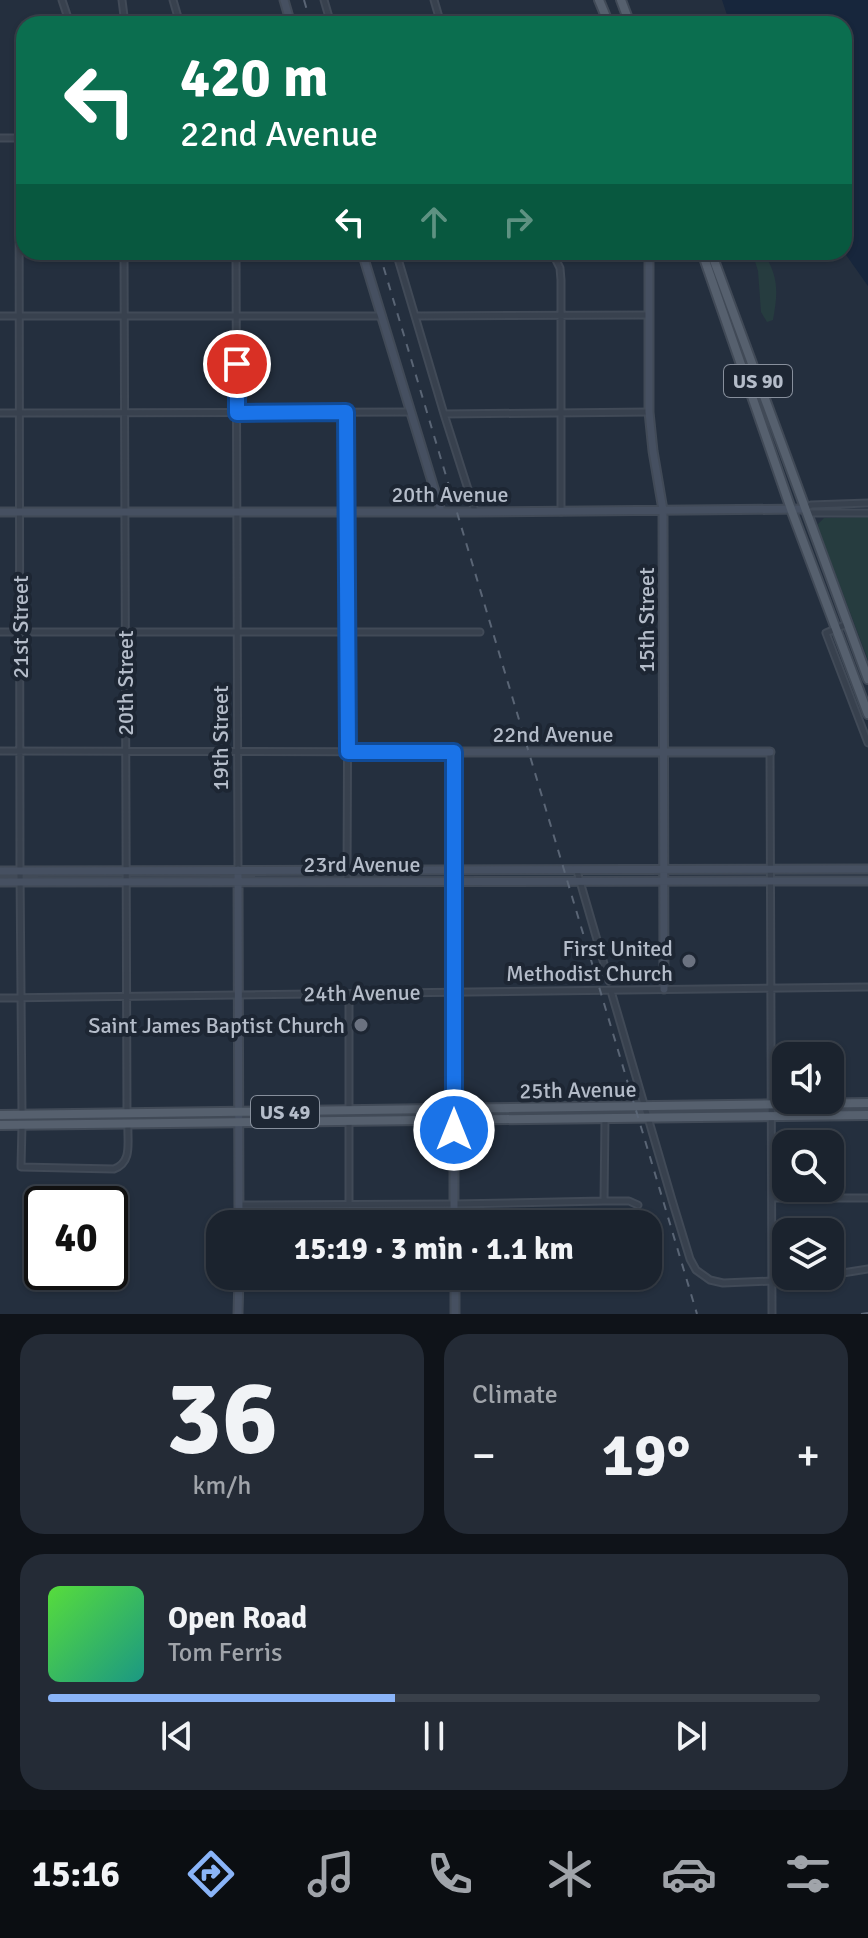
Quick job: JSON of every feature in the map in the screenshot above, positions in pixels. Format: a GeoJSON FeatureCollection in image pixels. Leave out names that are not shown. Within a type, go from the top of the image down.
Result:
{"type":"FeatureCollection","features":[{"type":"Feature","properties":{"kind":"main road","name":"US 90"},"geometry":{"type":"LineString","coordinates":[[705,260],[791,509],[868,714]]}},
{"type":"Feature","properties":{"kind":"main road","name":"US 90"},"geometry":{"type":"LineString","coordinates":[[714,260],[868,679]]}},
{"type":"Feature","properties":{"kind":"main road","name":"25th Avenue"},"geometry":{"type":"LineString","coordinates":[[0,1125],[22,1120],[239,1117],[349,1111],[868,1103]]}},
{"type":"Feature","properties":{"kind":"main road","name":"25th Avenue"},"geometry":{"type":"LineString","coordinates":[[0,1115],[22,1120]]}},
{"type":"Feature","properties":{"kind":"main road","name":"25th Avenue"},"geometry":{"type":"LineString","coordinates":[[239,1117],[349,1121],[868,1115]]}},
{"type":"Feature","properties":{"kind":"street","name":"21st Street"},"geometry":{"type":"LineString","coordinates":[[20,260],[21,1167]]}},
{"type":"Feature","properties":{"kind":"street","name":"20th Street"},"geometry":{"type":"LineString","coordinates":[[21,1167],[114,1169],[124,1165],[127,1159],[124,260]]}},
{"type":"Feature","properties":{"kind":"street","name":"19th Street"},"geometry":{"type":"LineString","coordinates":[[236,260],[239,1210]]}},
{"type":"Feature","properties":{"kind":"street"},"geometry":{"type":"LineString","coordinates":[[364,260],[441,511]]}},
{"type":"Feature","properties":{"kind":"street"},"geometry":{"type":"LineString","coordinates":[[399,260],[475,512]]}},
{"type":"Feature","properties":{"kind":"street"},"geometry":{"type":"LineString","coordinates":[[556,260],[560,268],[561,315],[561,512]]}},
{"type":"Feature","properties":{"kind":"street","name":"15th Street"},"geometry":{"type":"LineString","coordinates":[[649,260],[649,412],[663,510],[664,989]]}},
{"type":"Feature","properties":{"kind":"street"},"geometry":{"type":"LineString","coordinates":[[415,316],[648,315]]}},
{"type":"Feature","properties":{"kind":"street"},"geometry":{"type":"LineString","coordinates":[[0,316],[382,316]]}},
{"type":"Feature","properties":{"kind":"street"},"geometry":{"type":"LineString","coordinates":[[346,412],[347,882]]}},
{"type":"Feature","properties":{"kind":"street"},"geometry":{"type":"LineString","coordinates":[[0,413],[410,412]]}},
{"type":"Feature","properties":{"kind":"street"},"geometry":{"type":"LineString","coordinates":[[444,414],[649,412]]}},
{"type":"Feature","properties":{"kind":"street","name":"20th Avenue"},"geometry":{"type":"LineString","coordinates":[[0,512],[561,512],[804,509],[811,505],[868,503]]}},
{"type":"Feature","properties":{"kind":"street","name":"20th Avenue"},"geometry":{"type":"LineString","coordinates":[[804,509],[810,513],[868,513]]}},
{"type":"Feature","properties":{"kind":"street"},"geometry":{"type":"LineString","coordinates":[[847,624],[826,633],[868,743]]}},
{"type":"Feature","properties":{"kind":"street"},"geometry":{"type":"LineString","coordinates":[[0,632],[480,632]]}},
{"type":"Feature","properties":{"kind":"street","name":"22nd Avenue"},"geometry":{"type":"LineString","coordinates":[[0,751],[770,752]]}},
{"type":"Feature","properties":{"kind":"street"},"geometry":{"type":"LineString","coordinates":[[454,752],[454,1210]]}},
{"type":"Feature","properties":{"kind":"street"},"geometry":{"type":"LineString","coordinates":[[770,752],[772,1130]]}},
{"type":"Feature","properties":{"kind":"street","name":"23rd Avenue"},"geometry":{"type":"LineString","coordinates":[[0,871],[868,869]]}},
{"type":"Feature","properties":{"kind":"street"},"geometry":{"type":"LineString","coordinates":[[731,882],[736,870]]}},
{"type":"Feature","properties":{"kind":"street"},"geometry":{"type":"LineString","coordinates":[[577,871],[609,981]]}},
{"type":"Feature","properties":{"kind":"street","name":"23rd Avenue"},"geometry":{"type":"LineString","coordinates":[[0,882],[868,881]]}},
{"type":"Feature","properties":{"kind":"street","name":"24th Avenue"},"geometry":{"type":"LineString","coordinates":[[0,998],[868,987]]}},
{"type":"Feature","properties":{"kind":"street"},"geometry":{"type":"LineString","coordinates":[[611,991],[643,1107],[696,1270],[715,1283],[772,1281]]}},
{"type":"Feature","properties":{"kind":"street"},"geometry":{"type":"LineString","coordinates":[[349,994],[349,1111]]}},
{"type":"Feature","properties":{"kind":"street"},"geometry":{"type":"LineString","coordinates":[[604,1201],[605,1118]]}},
{"type":"Feature","properties":{"kind":"street"},"geometry":{"type":"LineString","coordinates":[[349,1121],[349,1204]]}},
{"type":"Feature","properties":{"kind":"street"},"geometry":{"type":"LineString","coordinates":[[844,1198],[868,1198]]}},
{"type":"Feature","properties":{"kind":"street"},"geometry":{"type":"LineString","coordinates":[[239,1205],[604,1201],[629,1201],[638,1205]]}},
{"type":"Feature","properties":{"kind":"street"},"geometry":{"type":"LineString","coordinates":[[844,1273],[868,1269]]}},
{"type":"Feature","properties":{"kind":"street"},"geometry":{"type":"LineString","coordinates":[[238,1314],[239,1290]]}},
{"type":"Feature","properties":{"kind":"street"},"geometry":{"type":"LineString","coordinates":[[455,1290],[455,1314]]}},
{"type":"Feature","properties":{"kind":"street"},"geometry":{"type":"LineString","coordinates":[[772,1290],[772,1314]]}},
{"type":"Feature","properties":{"kind":"green space"},"geometry":{"type":"Polygon","coordinates":[[[755,260],[767,260],[776,285],[773,320],[767,322],[761,312],[755,260]]]}},
{"type":"Feature","properties":{"kind":"green space"},"geometry":{"type":"Polygon","coordinates":[[[868,517],[868,660],[818,524],[824,518],[868,517]]]}},
{"type":"Feature","properties":{"kind":"water"},"geometry":{"type":"Polygon","coordinates":[[[722,0],[868,0],[868,286],[850,260],[852,16],[727,16],[722,0]]]}},
{"type":"Feature","properties":{"kind":"railway"},"geometry":{"type":"LineString","coordinates":[[304,0],[309,16]]}},
{"type":"Feature","properties":{"kind":"railway"},"geometry":{"type":"LineString","coordinates":[[381,260],[697,1314]]}},
{"type":"Feature","properties":{"kind":"railway"},"geometry":{"type":"LineString","coordinates":[[861,1314],[868,1313]]}},
{"type":"Feature","properties":{"kind":"place","name":"First United Methodist Church"},"geometry":{"type":"Point","coordinates":[689,961]}},
{"type":"Feature","properties":{"kind":"place","name":"Saint James Baptist Church"},"geometry":{"type":"Point","coordinates":[361,1025]}},
{"type":"Feature","properties":{"kind":"route"},"geometry":{"type":"LineString","coordinates":[[237,364],[237,413],[346,412],[348,752],[454,752],[454,1130]]}}]}
